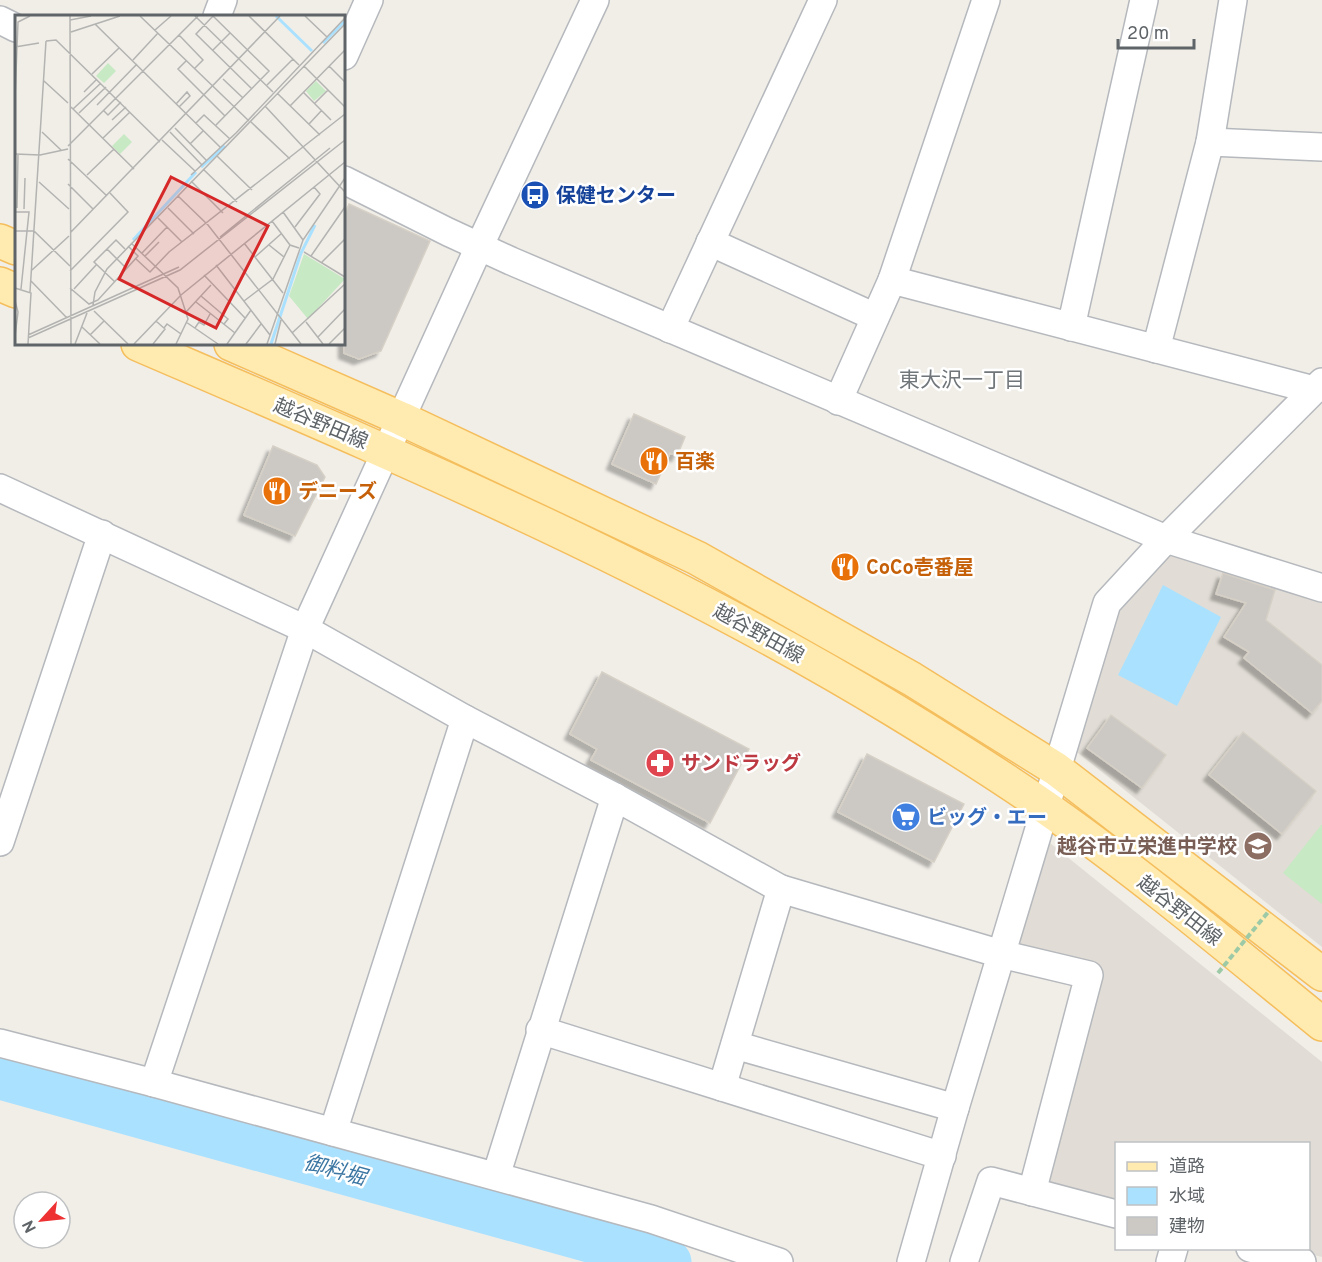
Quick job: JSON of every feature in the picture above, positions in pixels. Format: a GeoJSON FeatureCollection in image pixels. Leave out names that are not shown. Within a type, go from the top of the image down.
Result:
{"type":"FeatureCollection","features":[{"type":"Feature","properties":{"kind":"main road"},"geometry":{"type":"LineString","coordinates":[[0,241],[15,248]]}},
{"type":"Feature","properties":{"kind":"main road"},"geometry":{"type":"LineString","coordinates":[[0,284],[15,291]]}},
{"type":"Feature","properties":{"kind":"main road","name":"越谷野田線"},"geometry":{"type":"LineString","coordinates":[[140,345],[531,517],[660,580],[764,635],[894,710],[1046,808],[1182,911],[1322,1024]]}},
{"type":"Feature","properties":{"kind":"main road","name":"越谷野田線"},"geometry":{"type":"LineString","coordinates":[[233,345],[402,419],[697,558],[912,679],[1056,769],[1322,974]]}},
{"type":"Feature","properties":{"kind":"street"},"geometry":{"type":"LineString","coordinates":[[217,15],[223,0]]}},
{"type":"Feature","properties":{"kind":"street"},"geometry":{"type":"LineString","coordinates":[[345,54],[369,0]]}},
{"type":"Feature","properties":{"kind":"street"},"geometry":{"type":"LineString","coordinates":[[154,1083],[305,628],[596,0]]}},
{"type":"Feature","properties":{"kind":"street"},"geometry":{"type":"LineString","coordinates":[[670,328],[823,0]]}},
{"type":"Feature","properties":{"kind":"street"},"geometry":{"type":"LineString","coordinates":[[837,401],[892,280],[986,0]]}},
{"type":"Feature","properties":{"kind":"street"},"geometry":{"type":"LineString","coordinates":[[1071,327],[1144,0]]}},
{"type":"Feature","properties":{"kind":"street"},"geometry":{"type":"LineString","coordinates":[[1156,349],[1210,142],[1233,0]]}},
{"type":"Feature","properties":{"kind":"street"},"geometry":{"type":"LineString","coordinates":[[0,20],[15,28]]}},
{"type":"Feature","properties":{"kind":"street"},"geometry":{"type":"LineString","coordinates":[[1210,142],[1322,147]]}},
{"type":"Feature","properties":{"kind":"street"},"geometry":{"type":"LineString","coordinates":[[345,180],[480,247],[837,401],[1166,539],[1322,588]]}},
{"type":"Feature","properties":{"kind":"street"},"geometry":{"type":"LineString","coordinates":[[710,242],[875,317]]}},
{"type":"Feature","properties":{"kind":"street"},"geometry":{"type":"LineString","coordinates":[[892,280],[1156,349],[1318,386]]}},
{"type":"Feature","properties":{"kind":"street"},"geometry":{"type":"LineString","coordinates":[[911,1262],[1107,603],[1166,539],[1318,386]]}},
{"type":"Feature","properties":{"kind":"street"},"geometry":{"type":"LineString","coordinates":[[0,488],[305,628],[465,719],[615,797],[781,889],[1001,954],[1089,975],[1032,1192]]}},
{"type":"Feature","properties":{"kind":"street"},"geometry":{"type":"LineString","coordinates":[[0,842],[102,534]]}},
{"type":"Feature","properties":{"kind":"street"},"geometry":{"type":"LineString","coordinates":[[333,1132],[465,719]]}},
{"type":"Feature","properties":{"kind":"street"},"geometry":{"type":"LineString","coordinates":[[496,1176],[615,797]]}},
{"type":"Feature","properties":{"kind":"street"},"geometry":{"type":"LineString","coordinates":[[722,1087],[781,889]]}},
{"type":"Feature","properties":{"kind":"street"},"geometry":{"type":"LineString","coordinates":[[540,1030],[942,1156]]}},
{"type":"Feature","properties":{"kind":"street"},"geometry":{"type":"LineString","coordinates":[[0,1043],[651,1219],[779,1262]]}},
{"type":"Feature","properties":{"kind":"street"},"geometry":{"type":"LineString","coordinates":[[735,1045],[955,1108]]}},
{"type":"Feature","properties":{"kind":"street"},"geometry":{"type":"LineString","coordinates":[[964,1262],[991,1181],[1115,1214]]}},
{"type":"Feature","properties":{"kind":"street"},"geometry":{"type":"LineString","coordinates":[[1257,1250],[1302,1262]]}},
{"type":"Feature","properties":{"kind":"path"},"geometry":{"type":"LineString","coordinates":[[1218,973],[1269,911]]}},
{"type":"Feature","properties":{"kind":"shaded area","name":"越谷市立栄進中学校"},"geometry":{"type":"Polygon","coordinates":[[[1170,549],[1322,594],[1322,947],[1068,745],[1115,609],[1170,549]]]}},
{"type":"Feature","properties":{"kind":"shaded area","name":"越谷市立栄進中学校"},"geometry":{"type":"Polygon","coordinates":[[[1045,839],[1322,1062],[1322,1257],[1293,1250],[1310,1250],[1310,1142],[1115,1142],[1115,1206],[1042,1187],[1099,970],[1013,947],[1045,839]]]}},
{"type":"Feature","properties":{"kind":"green space"},"geometry":{"type":"Polygon","coordinates":[[[1322,824],[1322,904],[1283,873],[1322,824]]]}},
{"type":"Feature","properties":{"kind":"water"},"geometry":{"type":"Polygon","coordinates":[[[1163,585],[1221,617],[1177,706],[1118,675],[1163,585]]]}},
{"type":"Feature","properties":{"kind":"building"},"geometry":{"type":"Polygon","coordinates":[[[349,204],[430,241],[381,351],[359,359],[344,353],[345,214],[349,204]]]}},
{"type":"Feature","properties":{"kind":"building"},"geometry":{"type":"Polygon","coordinates":[[[634,414],[685,437],[677,456],[670,453],[656,484],[612,464],[634,414]]]}},
{"type":"Feature","properties":{"kind":"building"},"geometry":{"type":"Polygon","coordinates":[[[273,446],[317,465],[325,477],[295,536],[244,515],[273,446]]]}},
{"type":"Feature","properties":{"kind":"building"},"geometry":{"type":"Polygon","coordinates":[[[1223,573],[1275,590],[1266,620],[1322,665],[1322,701],[1312,713],[1244,658],[1249,652],[1224,637],[1246,603],[1216,594],[1223,573]]]}},
{"type":"Feature","properties":{"kind":"building"},"geometry":{"type":"Polygon","coordinates":[[[602,672],[749,749],[710,823],[591,760],[597,749],[570,734],[602,672]]]}},
{"type":"Feature","properties":{"kind":"building"},"geometry":{"type":"Polygon","coordinates":[[[1111,715],[1166,755],[1142,788],[1087,748],[1111,715]]]}},
{"type":"Feature","properties":{"kind":"building"},"geometry":{"type":"Polygon","coordinates":[[[1243,732],[1316,791],[1282,834],[1209,775],[1243,732]]]}},
{"type":"Feature","properties":{"kind":"building"},"geometry":{"type":"Polygon","coordinates":[[[867,754],[964,804],[934,862],[838,812],[867,754]]]}},
{"type":"Feature","properties":{"kind":"waterway","name":"御料堀"},"geometry":{"type":"LineString","coordinates":[[0,1077],[669,1262]]}},
{"type":"Feature","properties":{"kind":"place","name":"保健センター"},"geometry":{"type":"Point","coordinates":[535,195]}},
{"type":"Feature","properties":{"kind":"place","name":"百楽"},"geometry":{"type":"Point","coordinates":[654,461]}},
{"type":"Feature","properties":{"kind":"place","name":"デニーズ"},"geometry":{"type":"Point","coordinates":[277,491]}},
{"type":"Feature","properties":{"kind":"place","name":"CoCo壱番屋"},"geometry":{"type":"Point","coordinates":[845,567]}},
{"type":"Feature","properties":{"kind":"place","name":"サンドラッグ"},"geometry":{"type":"Point","coordinates":[660,763]}},
{"type":"Feature","properties":{"kind":"place","name":"ビッグ・エー"},"geometry":{"type":"Point","coordinates":[906,817]}},
{"type":"Feature","properties":{"kind":"place","name":"越谷市立栄進中学校"},"geometry":{"type":"Point","coordinates":[1258,846]}},
{"type":"Feature","properties":{"kind":"district","name":"東大沢一丁目"},"geometry":{"type":"Point","coordinates":[962,380]}}]}
